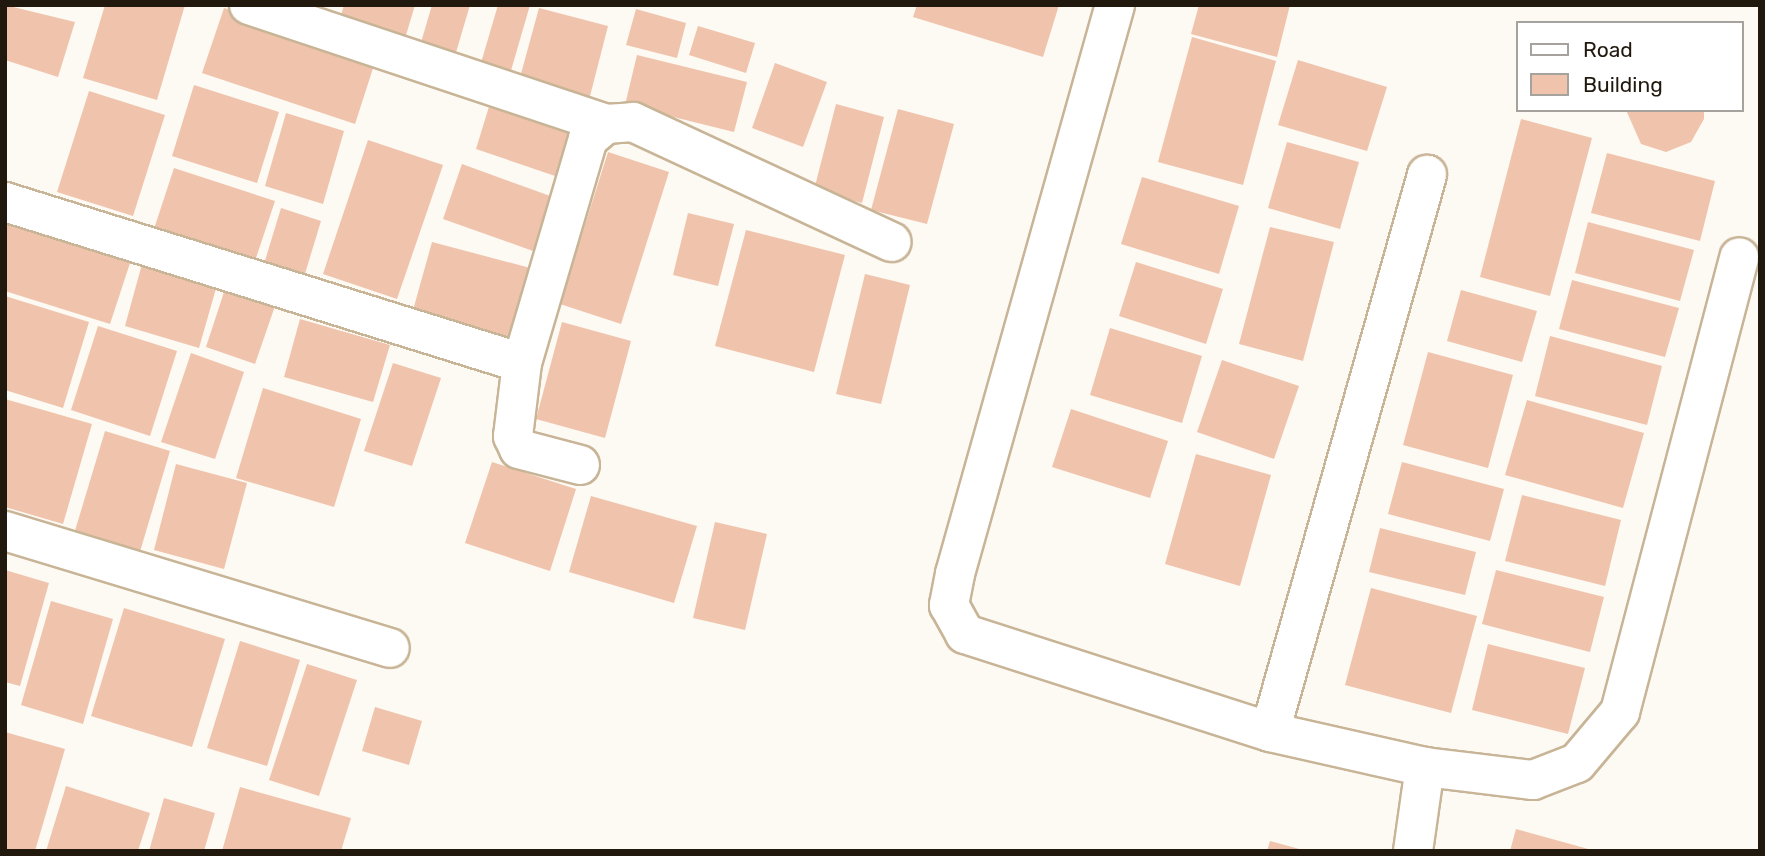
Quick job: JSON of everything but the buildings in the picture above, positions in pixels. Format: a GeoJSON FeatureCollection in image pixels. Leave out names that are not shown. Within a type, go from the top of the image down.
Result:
{"type":"FeatureCollection","features":[{"type":"Feature","properties":{"kind":"street"},"geometry":{"type":"LineString","coordinates":[[249,5],[606,124],[633,122],[892,242]]}},
{"type":"Feature","properties":{"kind":"street"},"geometry":{"type":"LineString","coordinates":[[1115,5],[949,605],[965,634],[1270,732],[1425,767],[1533,780],[1577,763],[1620,712],[1739,257]]}},
{"type":"Feature","properties":{"kind":"street"},"geometry":{"type":"LineString","coordinates":[[580,465],[520,449],[513,436],[522,363],[588,139],[606,124]]}},
{"type":"Feature","properties":{"kind":"street"},"geometry":{"type":"LineString","coordinates":[[1270,732],[1427,175]]}},
{"type":"Feature","properties":{"kind":"street"},"geometry":{"type":"LineString","coordinates":[[5,202],[522,363]]}},
{"type":"Feature","properties":{"kind":"street"},"geometry":{"type":"LineString","coordinates":[[5,531],[390,648]]}},
{"type":"Feature","properties":{"kind":"street"},"geometry":{"type":"LineString","coordinates":[[1413,851],[1425,767]]}}]}
